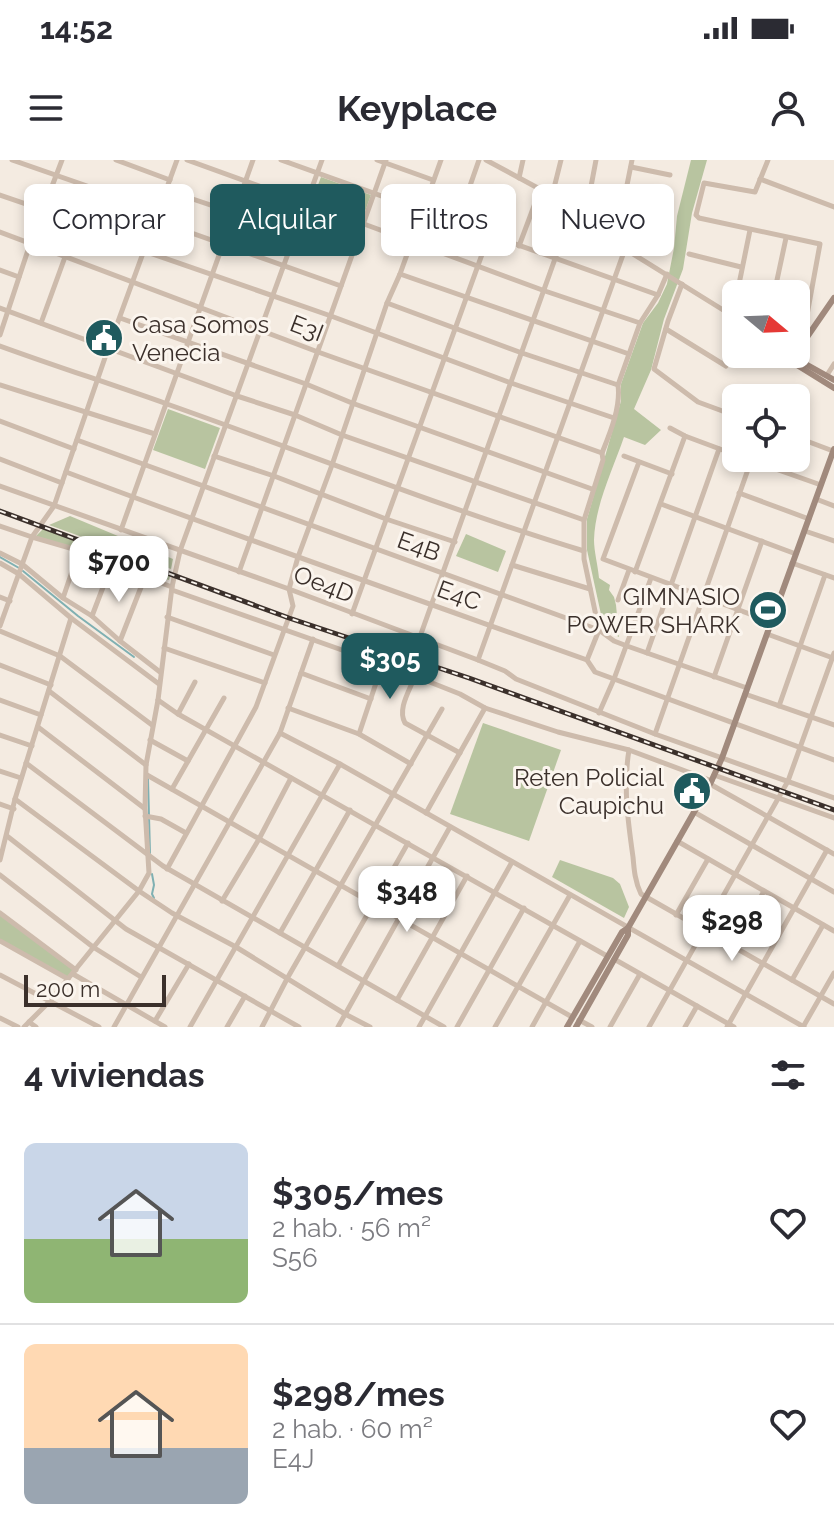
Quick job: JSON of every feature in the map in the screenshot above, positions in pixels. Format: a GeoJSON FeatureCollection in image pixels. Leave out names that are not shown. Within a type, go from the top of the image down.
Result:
{"type":"FeatureCollection","features":[{"type":"Feature","properties":{"kind":"main road"},"geometry":{"type":"LineString","coordinates":[[810,332],[834,299]]}},
{"type":"Feature","properties":{"kind":"main road"},"geometry":{"type":"LineString","coordinates":[[810,363],[834,380]]}},
{"type":"Feature","properties":{"kind":"main road"},"geometry":{"type":"LineString","coordinates":[[802,368],[834,388]]}},
{"type":"Feature","properties":{"kind":"main road"},"geometry":{"type":"LineString","coordinates":[[567,1027],[576,1021],[611,958],[628,935],[628,928],[712,780],[834,450]]}},
{"type":"Feature","properties":{"kind":"street"},"geometry":{"type":"LineString","coordinates":[[12,160],[80,184]]}},
{"type":"Feature","properties":{"kind":"street"},"geometry":{"type":"LineString","coordinates":[[54,184],[62,160]]}},
{"type":"Feature","properties":{"kind":"street"},"geometry":{"type":"LineString","coordinates":[[116,160],[170,180]]}},
{"type":"Feature","properties":{"kind":"street"},"geometry":{"type":"LineString","coordinates":[[168,184],[177,160]]}},
{"type":"Feature","properties":{"kind":"street"},"geometry":{"type":"LineString","coordinates":[[187,160],[253,184]]}},
{"type":"Feature","properties":{"kind":"street"},"geometry":{"type":"LineString","coordinates":[[244,184],[253,160]]}},
{"type":"Feature","properties":{"kind":"street"},"geometry":{"type":"LineString","coordinates":[[281,160],[381,195]]}},
{"type":"Feature","properties":{"kind":"street"},"geometry":{"type":"LineString","coordinates":[[313,184],[322,160]]}},
{"type":"Feature","properties":{"kind":"street"},"geometry":{"type":"LineString","coordinates":[[377,160],[433,180]]}},
{"type":"Feature","properties":{"kind":"street"},"geometry":{"type":"LineString","coordinates":[[432,184],[441,160]]}},
{"type":"Feature","properties":{"kind":"street"},"geometry":{"type":"LineString","coordinates":[[471,184],[479,160]]}},
{"type":"Feature","properties":{"kind":"street"},"geometry":{"type":"LineString","coordinates":[[486,160],[532,185]]}},
{"type":"Feature","properties":{"kind":"street"},"geometry":{"type":"LineString","coordinates":[[519,178],[523,160]]}},
{"type":"Feature","properties":{"kind":"street"},"geometry":{"type":"LineString","coordinates":[[555,184],[561,160]]}},
{"type":"Feature","properties":{"kind":"street"},"geometry":{"type":"LineString","coordinates":[[592,184],[596,160]]}},
{"type":"Feature","properties":{"kind":"street"},"geometry":{"type":"LineString","coordinates":[[767,160],[755,192],[704,183],[696,217],[820,244],[810,299]]}},
{"type":"Feature","properties":{"kind":"street"},"geometry":{"type":"LineString","coordinates":[[365,221],[386,162]]}},
{"type":"Feature","properties":{"kind":"street"},"geometry":{"type":"LineString","coordinates":[[626,184],[631,163],[670,175]]}},
{"type":"Feature","properties":{"kind":"street"},"geometry":{"type":"LineString","coordinates":[[760,179],[834,207]]}},
{"type":"Feature","properties":{"kind":"street"},"geometry":{"type":"LineString","coordinates":[[0,195],[24,203]]}},
{"type":"Feature","properties":{"kind":"street"},"geometry":{"type":"LineString","coordinates":[[519,246],[532,211]]}},
{"type":"Feature","properties":{"kind":"street"},"geometry":{"type":"LineString","coordinates":[[739,280],[750,230]]}},
{"type":"Feature","properties":{"kind":"street","name":"E3I"},"geometry":{"type":"LineString","coordinates":[[0,232],[24,242]]}},
{"type":"Feature","properties":{"kind":"street"},"geometry":{"type":"LineString","coordinates":[[777,280],[786,238]]}},
{"type":"Feature","properties":{"kind":"street"},"geometry":{"type":"LineString","coordinates":[[516,245],[658,295]]}},
{"type":"Feature","properties":{"kind":"street"},"geometry":{"type":"LineString","coordinates":[[689,254],[741,267]]}},
{"type":"Feature","properties":{"kind":"street"},"geometry":{"type":"LineString","coordinates":[[0,335],[26,256]]}},
{"type":"Feature","properties":{"kind":"street"},"geometry":{"type":"LineString","coordinates":[[142,256],[54,506],[32,537],[0,628],[60,656],[152,725]]}},
{"type":"Feature","properties":{"kind":"street"},"geometry":{"type":"LineString","coordinates":[[166,256],[614,418]]}},
{"type":"Feature","properties":{"kind":"street"},"geometry":{"type":"LineString","coordinates":[[121,530],[220,256]]}},
{"type":"Feature","properties":{"kind":"street"},"geometry":{"type":"LineString","coordinates":[[258,256],[341,286]]}},
{"type":"Feature","properties":{"kind":"street"},"geometry":{"type":"LineString","coordinates":[[27,1025],[73,974],[148,877],[146,765],[158,700],[167,617],[180,551],[287,256]]}},
{"type":"Feature","properties":{"kind":"street"},"geometry":{"type":"LineString","coordinates":[[239,572],[352,256]]}},
{"type":"Feature","properties":{"kind":"street"},"geometry":{"type":"LineString","coordinates":[[165,868],[256,707],[293,606],[289,589],[298,557],[387,303],[407,256]]}},
{"type":"Feature","properties":{"kind":"street"},"geometry":{"type":"LineString","coordinates":[[452,256],[640,323]]}},
{"type":"Feature","properties":{"kind":"street"},"geometry":{"type":"LineString","coordinates":[[352,614],[481,256]]}},
{"type":"Feature","properties":{"kind":"street"},"geometry":{"type":"LineString","coordinates":[[407,673],[556,256]]}},
{"type":"Feature","properties":{"kind":"street"},"geometry":{"type":"LineString","coordinates":[[478,660],[623,256]]}},
{"type":"Feature","properties":{"kind":"street"},"geometry":{"type":"LineString","coordinates":[[637,256],[722,309]]}},
{"type":"Feature","properties":{"kind":"street"},"geometry":{"type":"LineString","coordinates":[[41,323],[65,257]]}},
{"type":"Feature","properties":{"kind":"street","name":"E3I"},"geometry":{"type":"LineString","coordinates":[[65,257],[318,352],[602,453]]}},
{"type":"Feature","properties":{"kind":"street"},"geometry":{"type":"LineString","coordinates":[[0,270],[19,277]]}},
{"type":"Feature","properties":{"kind":"street"},"geometry":{"type":"LineString","coordinates":[[400,274],[629,354]]}},
{"type":"Feature","properties":{"kind":"street"},"geometry":{"type":"LineString","coordinates":[[587,660],[599,630],[584,551],[584,520],[614,418],[618,385],[640,323],[667,274]]}},
{"type":"Feature","properties":{"kind":"street"},"geometry":{"type":"LineString","coordinates":[[682,284],[654,369],[698,402],[722,411]]}},
{"type":"Feature","properties":{"kind":"street"},"geometry":{"type":"LineString","coordinates":[[387,303],[618,385]]}},
{"type":"Feature","properties":{"kind":"street"},"geometry":{"type":"LineString","coordinates":[[0,308],[408,459],[584,520]]}},
{"type":"Feature","properties":{"kind":"street"},"geometry":{"type":"LineString","coordinates":[[120,318],[592,489]]}},
{"type":"Feature","properties":{"kind":"street"},"geometry":{"type":"LineString","coordinates":[[666,329],[722,364]]}},
{"type":"Feature","properties":{"kind":"street"},"geometry":{"type":"LineString","coordinates":[[0,346],[397,489],[584,551]]}},
{"type":"Feature","properties":{"kind":"street"},"geometry":{"type":"LineString","coordinates":[[827,375],[834,364]]}},
{"type":"Feature","properties":{"kind":"street"},"geometry":{"type":"LineString","coordinates":[[0,385],[155,434]]}},
{"type":"Feature","properties":{"kind":"street"},"geometry":{"type":"LineString","coordinates":[[0,421],[74,449]]}},
{"type":"Feature","properties":{"kind":"street"},"geometry":{"type":"LineString","coordinates":[[670,428],[722,450]]}},
{"type":"Feature","properties":{"kind":"street"},"geometry":{"type":"LineString","coordinates":[[618,600],[661,504],[685,436]]}},
{"type":"Feature","properties":{"kind":"street","name":"E4B"},"geometry":{"type":"LineString","coordinates":[[77,440],[599,630],[614,641],[834,725]]}},
{"type":"Feature","properties":{"kind":"street"},"geometry":{"type":"LineString","coordinates":[[810,442],[834,450]]}},
{"type":"Feature","properties":{"kind":"street"},"geometry":{"type":"LineString","coordinates":[[647,653],[719,449]]}},
{"type":"Feature","properties":{"kind":"street"},"geometry":{"type":"LineString","coordinates":[[214,456],[455,542]]}},
{"type":"Feature","properties":{"kind":"street"},"geometry":{"type":"LineString","coordinates":[[624,456],[672,474]]}},
{"type":"Feature","properties":{"kind":"street"},"geometry":{"type":"LineString","coordinates":[[0,459],[62,483]]}},
{"type":"Feature","properties":{"kind":"street"},"geometry":{"type":"LineString","coordinates":[[639,462],[604,560],[771,622]]}},
{"type":"Feature","properties":{"kind":"street","name":"E4C"},"geometry":{"type":"LineString","coordinates":[[66,472],[587,660],[595,672],[834,760]]}},
{"type":"Feature","properties":{"kind":"street"},"geometry":{"type":"LineString","coordinates":[[655,734],[745,472]]}},
{"type":"Feature","properties":{"kind":"street"},"geometry":{"type":"LineString","coordinates":[[785,472],[821,485]]}},
{"type":"Feature","properties":{"kind":"street","name":"Oe4D"},"geometry":{"type":"LineString","coordinates":[[0,486],[289,589],[478,660],[599,713],[834,798]]}},
{"type":"Feature","properties":{"kind":"street"},"geometry":{"type":"LineString","coordinates":[[739,493],[809,519]]}},
{"type":"Feature","properties":{"kind":"street"},"geometry":{"type":"LineString","coordinates":[[816,499],[834,506]]}},
{"type":"Feature","properties":{"kind":"street"},"geometry":{"type":"LineString","coordinates":[[661,504],[796,554]]}},
{"type":"Feature","properties":{"kind":"street"},"geometry":{"type":"LineString","coordinates":[[0,526],[113,561],[172,588],[415,676],[485,708],[558,732],[629,750],[834,818]]}},
{"type":"Feature","properties":{"kind":"street"},"geometry":{"type":"LineString","coordinates":[[805,531],[834,541]]}},
{"type":"Feature","properties":{"kind":"street"},"geometry":{"type":"LineString","coordinates":[[714,677],[762,541]]}},
{"type":"Feature","properties":{"kind":"street"},"geometry":{"type":"LineString","coordinates":[[63,598],[79,551]]}},
{"type":"Feature","properties":{"kind":"street"},"geometry":{"type":"LineString","coordinates":[[0,553],[22,564],[63,598],[92,616],[160,672]]}},
{"type":"Feature","properties":{"kind":"street"},"geometry":{"type":"LineString","coordinates":[[92,616],[113,561]]}},
{"type":"Feature","properties":{"kind":"street"},"geometry":{"type":"LineString","coordinates":[[0,563],[19,574],[159,685]]}},
{"type":"Feature","properties":{"kind":"street"},"geometry":{"type":"LineString","coordinates":[[792,563],[834,578]]}},
{"type":"Feature","properties":{"kind":"street"},"geometry":{"type":"LineString","coordinates":[[512,565],[590,589]]}},
{"type":"Feature","properties":{"kind":"street"},"geometry":{"type":"LineString","coordinates":[[779,706],[825,575]]}},
{"type":"Feature","properties":{"kind":"street"},"geometry":{"type":"LineString","coordinates":[[120,641],[145,577]]}},
{"type":"Feature","properties":{"kind":"street"},"geometry":{"type":"LineString","coordinates":[[599,713],[651,578]]}},
{"type":"Feature","properties":{"kind":"street"},"geometry":{"type":"LineString","coordinates":[[0,597],[10,601]]}},
{"type":"Feature","properties":{"kind":"street"},"geometry":{"type":"LineString","coordinates":[[167,617],[274,655]]}},
{"type":"Feature","properties":{"kind":"street"},"geometry":{"type":"LineString","coordinates":[[0,860],[21,778],[71,618]]}},
{"type":"Feature","properties":{"kind":"street"},"geometry":{"type":"LineString","coordinates":[[649,1027],[788,781],[833,656],[767,634]]}},
{"type":"Feature","properties":{"kind":"street"},"geometry":{"type":"LineString","coordinates":[[114,1027],[280,733],[313,639]]}},
{"type":"Feature","properties":{"kind":"street"},"geometry":{"type":"LineString","coordinates":[[164,648],[265,683]]}},
{"type":"Feature","properties":{"kind":"street"},"geometry":{"type":"LineString","coordinates":[[0,665],[50,688],[146,765]]}},
{"type":"Feature","properties":{"kind":"street"},"geometry":{"type":"LineString","coordinates":[[359,734],[382,665]]}},
{"type":"Feature","properties":{"kind":"street"},"geometry":{"type":"LineString","coordinates":[[300,672],[371,699]]}},
{"type":"Feature","properties":{"kind":"street"},"geometry":{"type":"LineString","coordinates":[[415,676],[402,719],[460,753]]}},
{"type":"Feature","properties":{"kind":"street"},"geometry":{"type":"LineString","coordinates":[[178,714],[195,682]]}},
{"type":"Feature","properties":{"kind":"street"},"geometry":{"type":"LineString","coordinates":[[172,789],[224,698]]}},
{"type":"Feature","properties":{"kind":"street"},"geometry":{"type":"LineString","coordinates":[[0,700],[41,715]]}},
{"type":"Feature","properties":{"kind":"street"},"geometry":{"type":"LineString","coordinates":[[158,700],[730,1026],[827,850]]}},
{"type":"Feature","properties":{"kind":"street"},"geometry":{"type":"LineString","coordinates":[[288,708],[359,734],[411,764]]}},
{"type":"Feature","properties":{"kind":"street"},"geometry":{"type":"LineString","coordinates":[[426,813],[485,708]]}},
{"type":"Feature","properties":{"kind":"street"},"geometry":{"type":"LineString","coordinates":[[262,1027],[442,709]]}},
{"type":"Feature","properties":{"kind":"street"},"geometry":{"type":"LineString","coordinates":[[38,727],[145,808]]}},
{"type":"Feature","properties":{"kind":"street"},"geometry":{"type":"LineString","coordinates":[[280,733],[803,1027],[834,973]]}},
{"type":"Feature","properties":{"kind":"street"},"geometry":{"type":"LineString","coordinates":[[0,735],[32,746]]}},
{"type":"Feature","properties":{"kind":"street"},"geometry":{"type":"LineString","coordinates":[[150,740],[188,761]]}},
{"type":"Feature","properties":{"kind":"street"},"geometry":{"type":"LineString","coordinates":[[629,750],[627,814],[638,888],[645,897],[834,1004]]}},
{"type":"Feature","properties":{"kind":"street"},"geometry":{"type":"LineString","coordinates":[[26,763],[165,868],[444,1027]]}},
{"type":"Feature","properties":{"kind":"street"},"geometry":{"type":"LineString","coordinates":[[190,1027],[340,764]]}},
{"type":"Feature","properties":{"kind":"street"},"geometry":{"type":"LineString","coordinates":[[0,771],[21,778]]}},
{"type":"Feature","properties":{"kind":"street"},"geometry":{"type":"LineString","coordinates":[[147,775],[576,1021],[592,1027]]}},
{"type":"Feature","properties":{"kind":"street"},"geometry":{"type":"LineString","coordinates":[[222,901],[291,778]]}},
{"type":"Feature","properties":{"kind":"street"},"geometry":{"type":"LineString","coordinates":[[712,780],[834,854]]}},
{"type":"Feature","properties":{"kind":"street"},"geometry":{"type":"LineString","coordinates":[[15,799],[172,913],[236,947],[370,1027]]}},
{"type":"Feature","properties":{"kind":"street"},"geometry":{"type":"LineString","coordinates":[[0,804],[14,809]]}},
{"type":"Feature","properties":{"kind":"street"},"geometry":{"type":"LineString","coordinates":[[280,933],[350,810]]}},
{"type":"Feature","properties":{"kind":"street"},"geometry":{"type":"LineString","coordinates":[[694,812],[834,892]]}},
{"type":"Feature","properties":{"kind":"street"},"geometry":{"type":"LineString","coordinates":[[145,816],[161,819],[186,833]]}},
{"type":"Feature","properties":{"kind":"street"},"geometry":{"type":"LineString","coordinates":[[338,1027],[450,827]]}},
{"type":"Feature","properties":{"kind":"street"},"geometry":{"type":"LineString","coordinates":[[4,840],[126,929],[299,1027]]}},
{"type":"Feature","properties":{"kind":"street"},"geometry":{"type":"LineString","coordinates":[[677,841],[834,931]]}},
{"type":"Feature","properties":{"kind":"street"},"geometry":{"type":"LineString","coordinates":[[338,966],[408,843]]}},
{"type":"Feature","properties":{"kind":"street"},"geometry":{"type":"LineString","coordinates":[[676,915],[708,859]]}},
{"type":"Feature","properties":{"kind":"street"},"geometry":{"type":"LineString","coordinates":[[419,1027],[512,862]]}},
{"type":"Feature","properties":{"kind":"street"},"geometry":{"type":"LineString","coordinates":[[148,868],[165,868]]}},
{"type":"Feature","properties":{"kind":"street"},"geometry":{"type":"LineString","coordinates":[[0,875],[93,947],[142,977]]}},
{"type":"Feature","properties":{"kind":"street"},"geometry":{"type":"LineString","coordinates":[[397,1000],[467,876]]}},
{"type":"Feature","properties":{"kind":"street"},"geometry":{"type":"LineString","coordinates":[[733,947],[764,891]]}},
{"type":"Feature","properties":{"kind":"street"},"geometry":{"type":"LineString","coordinates":[[495,1027],[570,895]]}},
{"type":"Feature","properties":{"kind":"street"},"geometry":{"type":"LineString","coordinates":[[457,1027],[524,908]]}},
{"type":"Feature","properties":{"kind":"street"},"geometry":{"type":"LineString","coordinates":[[0,913],[73,974]]}},
{"type":"Feature","properties":{"kind":"street"},"geometry":{"type":"LineString","coordinates":[[792,980],[823,925]]}},
{"type":"Feature","properties":{"kind":"street"},"geometry":{"type":"LineString","coordinates":[[0,941],[73,974],[165,1027]]}},
{"type":"Feature","properties":{"kind":"street"},"geometry":{"type":"LineString","coordinates":[[532,1027],[580,941]]}},
{"type":"Feature","properties":{"kind":"street"},"geometry":{"type":"LineString","coordinates":[[155,1021],[189,964]]}},
{"type":"Feature","properties":{"kind":"street"},"geometry":{"type":"LineString","coordinates":[[610,1027],[640,974]]}},
{"type":"Feature","properties":{"kind":"street"},"geometry":{"type":"LineString","coordinates":[[0,975],[99,1027]]}},
{"type":"Feature","properties":{"kind":"street"},"geometry":{"type":"LineString","coordinates":[[227,1027],[245,996]]}},
{"type":"Feature","properties":{"kind":"street"},"geometry":{"type":"LineString","coordinates":[[685,1027],[697,1006]]}},
{"type":"Feature","properties":{"kind":"street"},"geometry":{"type":"LineString","coordinates":[[0,1018],[18,1027]]}},
{"type":"Feature","properties":{"kind":"street"},"geometry":{"type":"LineString","coordinates":[[27,1025],[36,1027]]}},
{"type":"Feature","properties":{"kind":"green space"},"geometry":{"type":"Polygon","coordinates":[[[691,160],[707,160],[692,213],[683,269],[664,319],[651,370],[634,409],[661,430],[645,445],[624,437],[601,500],[595,527],[599,578],[610,585],[616,605],[619,637],[606,630],[602,619],[587,550],[587,519],[621,401],[621,384],[643,323],[667,284],[674,256],[677,216],[691,160]]]}},
{"type":"Feature","properties":{"kind":"green space"},"geometry":{"type":"Polygon","coordinates":[[[321,177],[340,184],[318,184],[321,177]]]}},
{"type":"Feature","properties":{"kind":"green space"},"geometry":{"type":"Polygon","coordinates":[[[365,193],[371,195],[365,212],[365,193]]]}},
{"type":"Feature","properties":{"kind":"green space"},"geometry":{"type":"Polygon","coordinates":[[[168,409],[220,428],[205,469],[153,450],[168,409]]]}},
{"type":"Feature","properties":{"kind":"green space"},"geometry":{"type":"Polygon","coordinates":[[[70,516],[173,559],[171,569],[49,525],[70,516]]]}},
{"type":"Feature","properties":{"kind":"green space"},"geometry":{"type":"Polygon","coordinates":[[[43,529],[170,576],[169,580],[36,536],[43,529]]]}},
{"type":"Feature","properties":{"kind":"green space"},"geometry":{"type":"Polygon","coordinates":[[[466,534],[506,551],[498,572],[456,556],[466,534]]]}},
{"type":"Feature","properties":{"kind":"green space"},"geometry":{"type":"Polygon","coordinates":[[[483,723],[561,750],[529,841],[450,814],[483,723]]]}},
{"type":"Feature","properties":{"kind":"green space"},"geometry":{"type":"Polygon","coordinates":[[[560,860],[613,878],[620,884],[629,907],[624,918],[552,877],[560,860]]]}},
{"type":"Feature","properties":{"kind":"green space"},"geometry":{"type":"Polygon","coordinates":[[[0,913],[76,970],[68,979],[0,941],[0,913]]]}},
{"type":"Feature","properties":{"kind":"waterway"},"geometry":{"type":"LineString","coordinates":[[0,557],[19,568]]}},
{"type":"Feature","properties":{"kind":"waterway"},"geometry":{"type":"LineString","coordinates":[[23,571],[134,657]]}},
{"type":"Feature","properties":{"kind":"waterway"},"geometry":{"type":"LineString","coordinates":[[148,779],[150,853]]}},
{"type":"Feature","properties":{"kind":"waterway"},"geometry":{"type":"LineString","coordinates":[[152,874],[154,898]]}},
{"type":"Feature","properties":{"kind":"railway"},"geometry":{"type":"LineString","coordinates":[[0,511],[289,618],[469,678],[834,810]]}},
{"type":"Feature","properties":{"kind":"place","name":"Casa Somos Venecia"},"geometry":{"type":"Point","coordinates":[104,338]}},
{"type":"Feature","properties":{"kind":"place","name":"GIMNASIO POWER SHARK"},"geometry":{"type":"Point","coordinates":[768,610]}},
{"type":"Feature","properties":{"kind":"place","name":"Reten Policial Caupichu"},"geometry":{"type":"Point","coordinates":[692,791]}}]}
